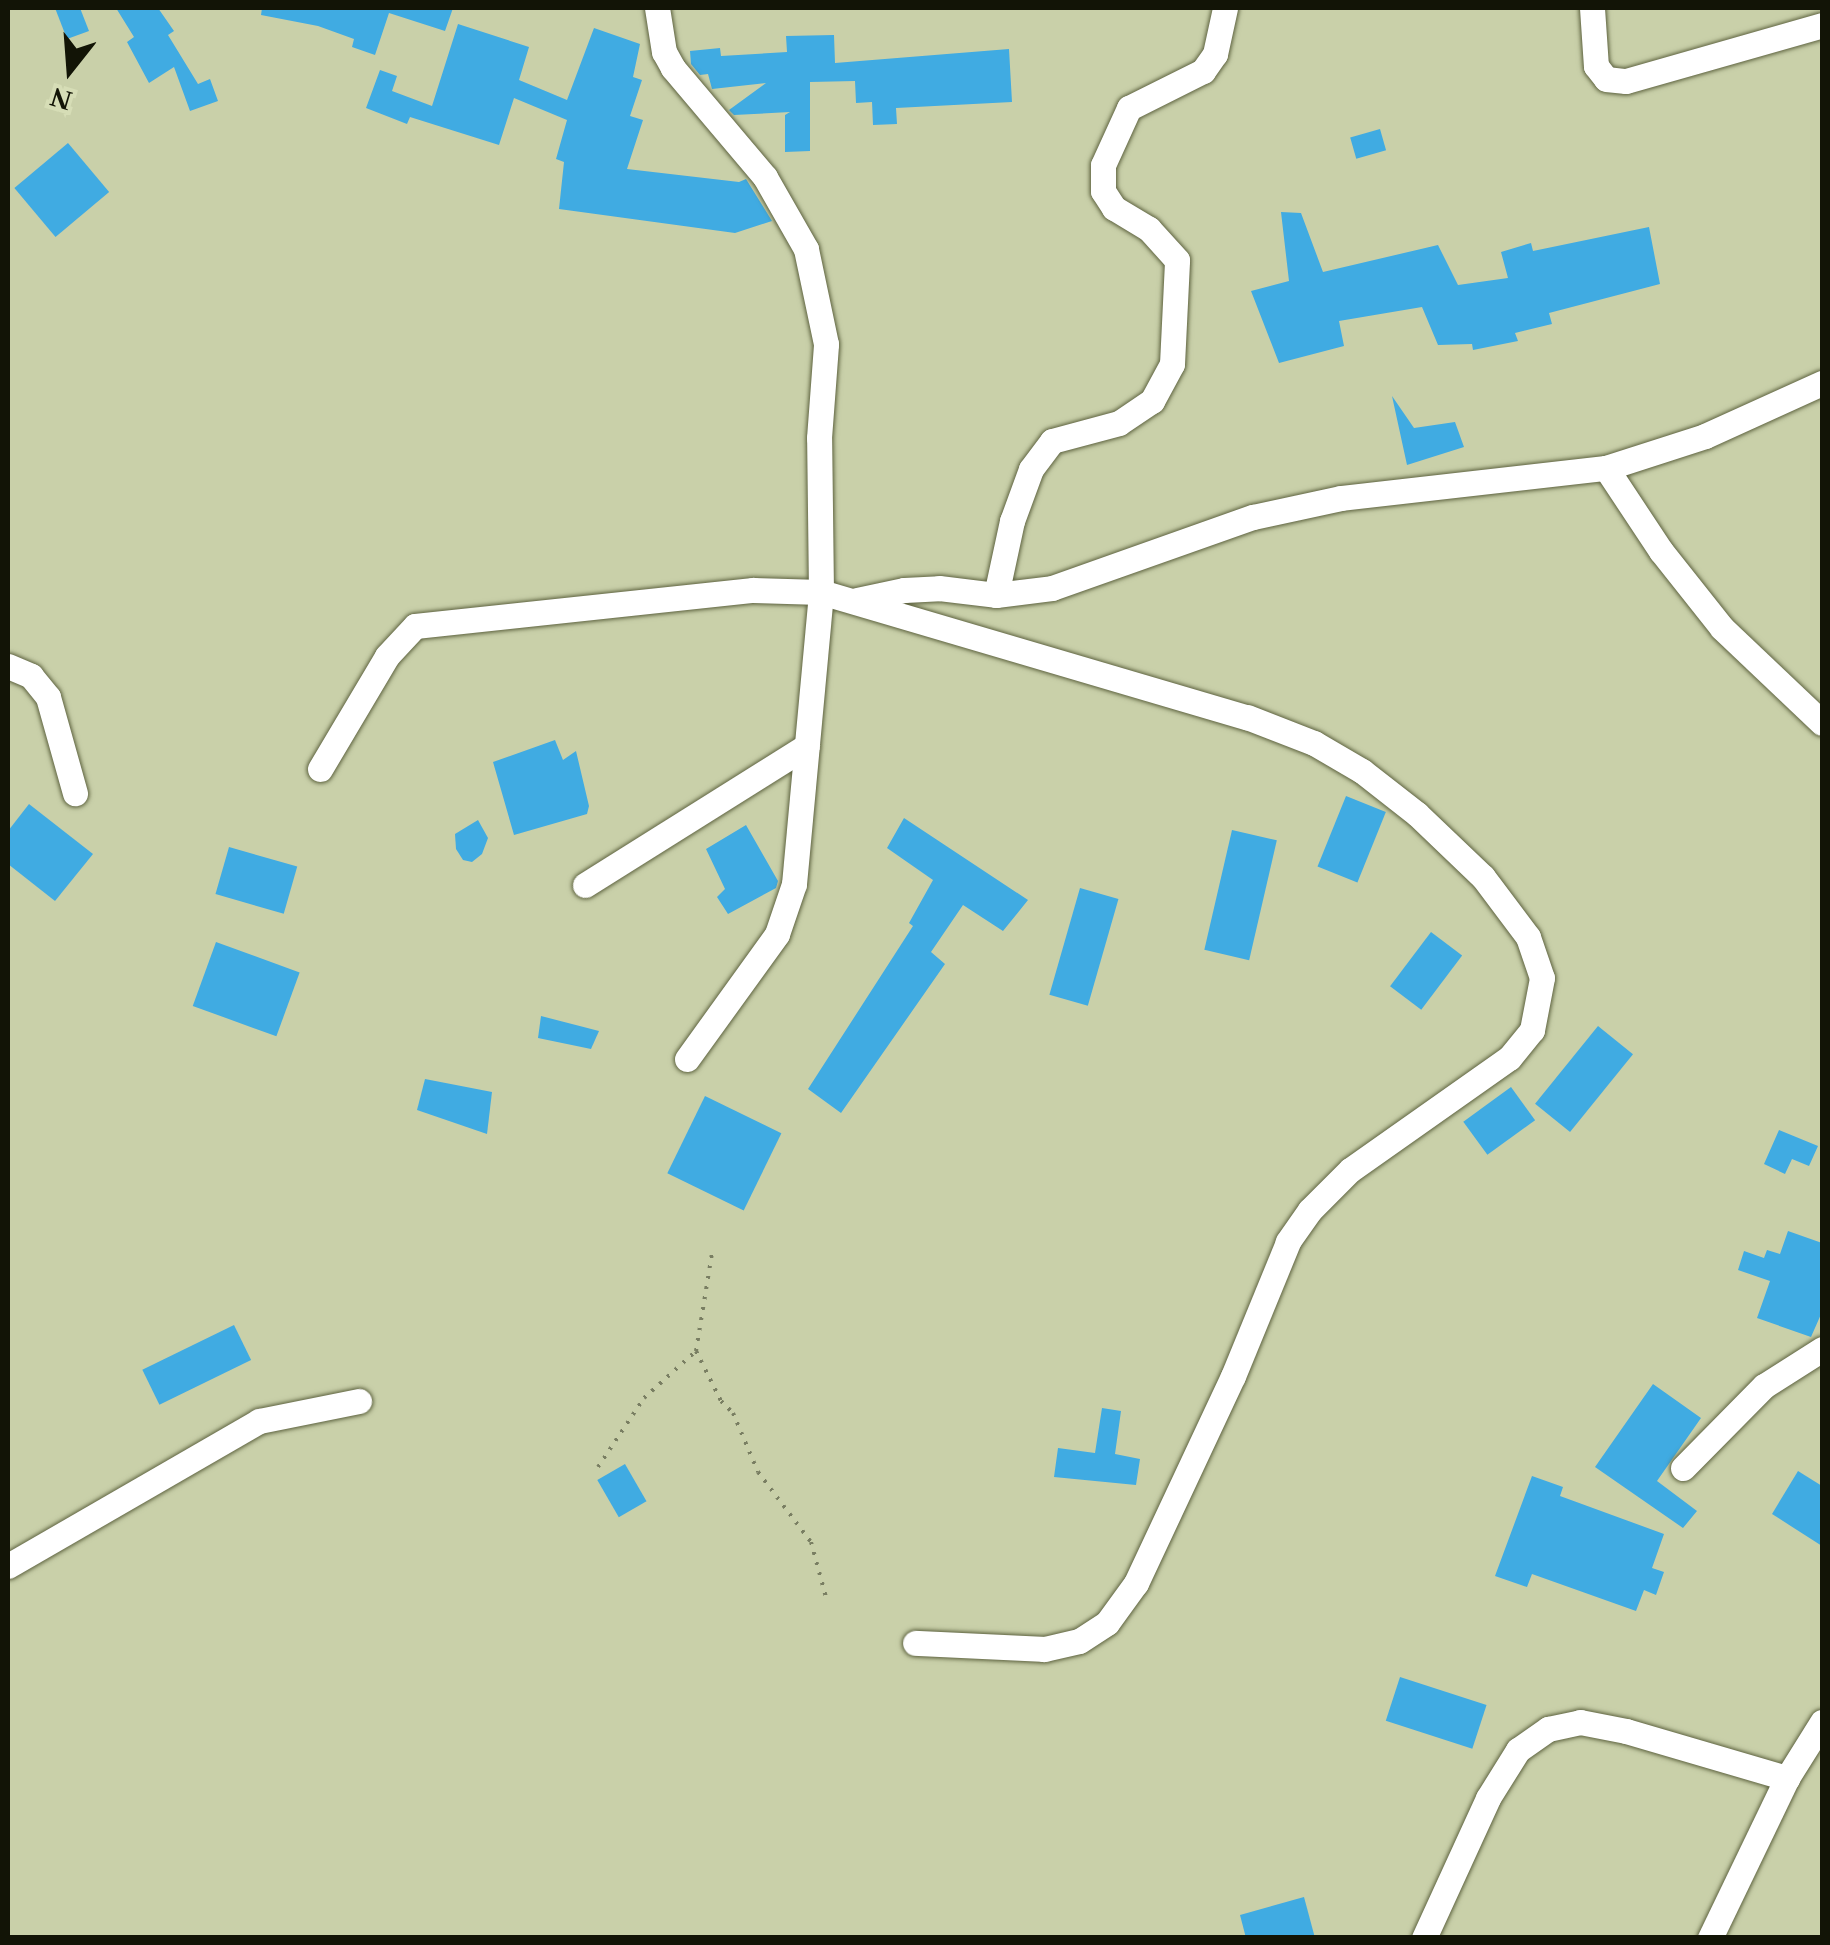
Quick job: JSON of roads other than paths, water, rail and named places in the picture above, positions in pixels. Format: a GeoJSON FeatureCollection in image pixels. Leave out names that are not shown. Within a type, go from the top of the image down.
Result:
{"type":"FeatureCollection","features":[{"type":"Feature","properties":{"kind":"street"},"geometry":{"type":"LineString","coordinates":[[657,8],[664,52],[673,68],[764,177],[806,250],[826,344],[819,438],[821,592],[794,884],[777,934],[686,1060]]}},
{"type":"Feature","properties":{"kind":"street"},"geometry":{"type":"LineString","coordinates":[[996,594],[1012,521],[1031,469],[1052,442],[1120,422],[1152,401],[1172,364],[1176,260],[1150,229],[1114,208],[1103,192],[1103,165],[1129,108],[1203,70],[1215,54],[1224,8]]}},
{"type":"Feature","properties":{"kind":"street"},"geometry":{"type":"LineString","coordinates":[[1592,8],[1596,66],[1606,79],[1626,81],[1822,25]]}},
{"type":"Feature","properties":{"kind":"street"},"geometry":{"type":"LineString","coordinates":[[855,600],[939,588],[996,594],[1052,588],[1253,517],[1323,502],[1606,468],[1705,436],[1822,383]]}},
{"type":"Feature","properties":{"kind":"street"},"geometry":{"type":"LineString","coordinates":[[1606,468],[1660,551],[1722,628],[1822,723]]}},
{"type":"Feature","properties":{"kind":"street"},"geometry":{"type":"LineString","coordinates":[[320,769],[387,656],[415,626],[753,590],[821,592],[1247,717],[1314,743],[1376,782],[1483,876],[1528,937],[1542,978],[1532,1030],[1508,1058],[1350,1170],[1310,1210],[1288,1242],[1233,1376],[1136,1583],[1107,1623],[1079,1641],[1044,1649],[915,1643]]}},
{"type":"Feature","properties":{"kind":"street"},"geometry":{"type":"LineString","coordinates":[[8,666],[32,676],[48,696],[75,794]]}},
{"type":"Feature","properties":{"kind":"street"},"geometry":{"type":"LineString","coordinates":[[584,885],[807,746]]}},
{"type":"Feature","properties":{"kind":"street"},"geometry":{"type":"LineString","coordinates":[[1683,1468],[1764,1386],[1822,1350]]}},
{"type":"Feature","properties":{"kind":"street"},"geometry":{"type":"LineString","coordinates":[[8,1566],[259,1421],[359,1401]]}},
{"type":"Feature","properties":{"kind":"street"},"geometry":{"type":"LineString","coordinates":[[1424,1938],[1488,1798],[1518,1750],[1548,1729],[1580,1722],[1626,1731],[1787,1778]]}},
{"type":"Feature","properties":{"kind":"street"},"geometry":{"type":"LineString","coordinates":[[1710,1938],[1787,1778],[1822,1722]]}}]}
